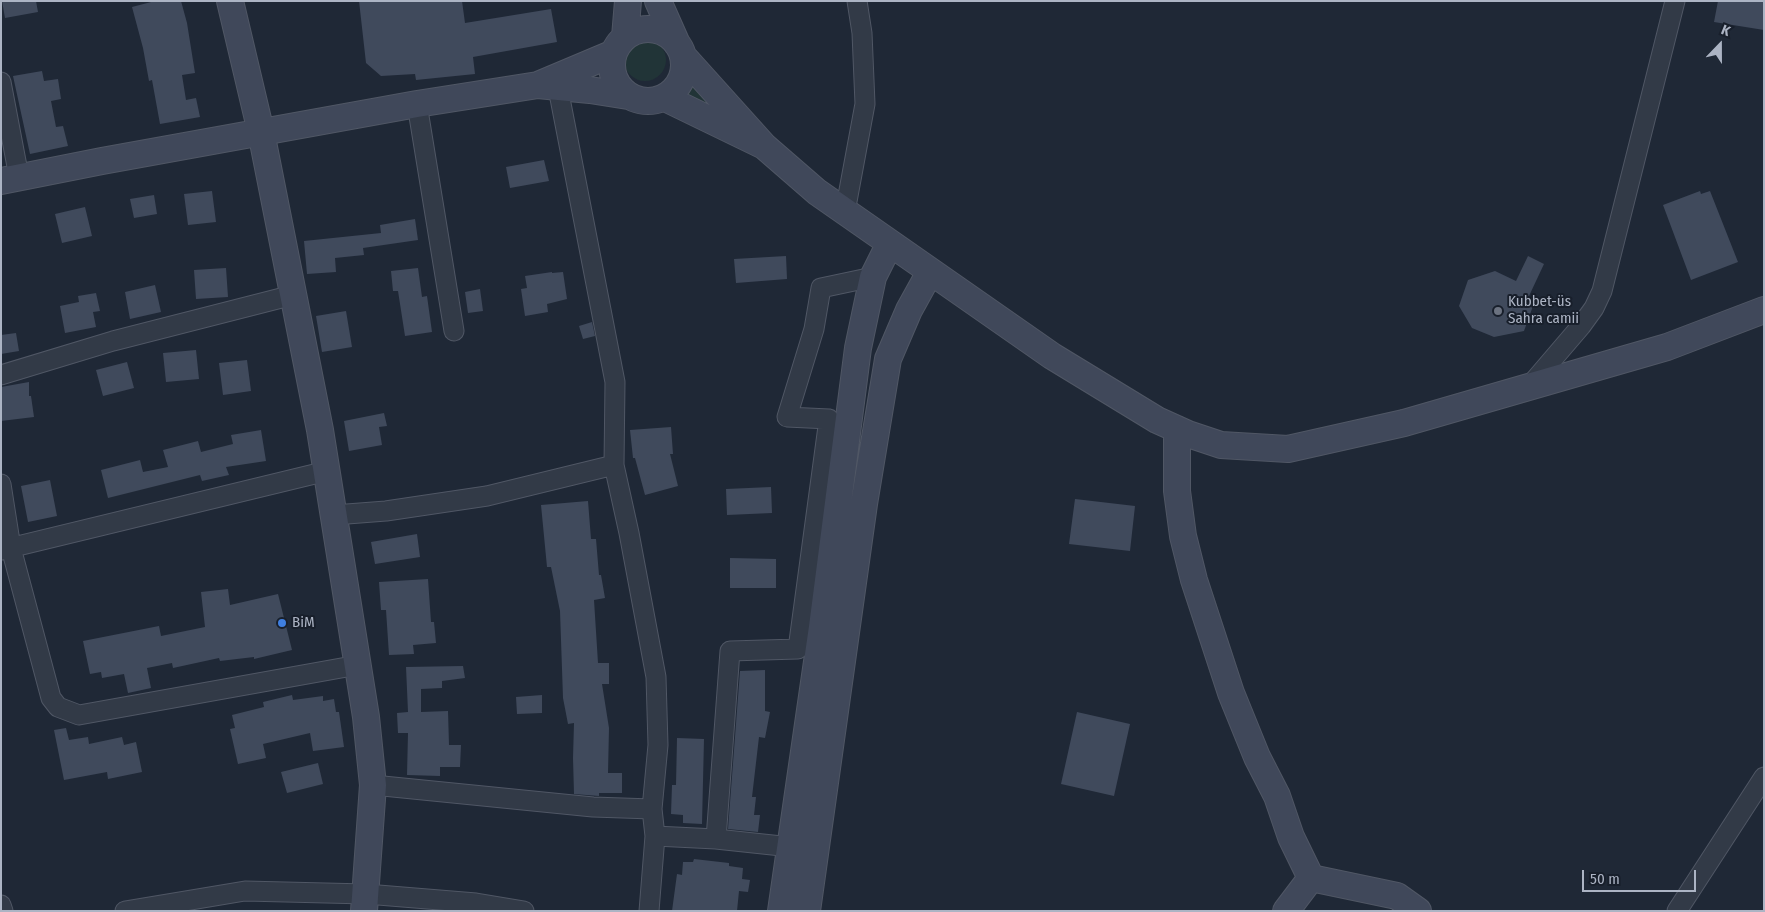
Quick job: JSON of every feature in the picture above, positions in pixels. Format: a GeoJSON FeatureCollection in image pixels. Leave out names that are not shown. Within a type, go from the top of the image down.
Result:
{"type":"FeatureCollection","features":[{"type":"Feature","properties":{"kind":"main road"},"geometry":{"type":"LineString","coordinates":[[230,1],[261,132],[327,471],[366,716],[373,785],[365,902]]}},
{"type":"Feature","properties":{"kind":"main road"},"geometry":{"type":"LineString","coordinates":[[628,1],[620,45],[612,65],[614,77],[619,88],[628,96]]}},
{"type":"Feature","properties":{"kind":"main road"},"geometry":{"type":"LineString","coordinates":[[10,179],[417,104],[548,87],[590,90],[628,96],[639,100],[652,101],[665,98],[673,92],[680,82],[684,71],[680,50],[658,1]]}},
{"type":"Feature","properties":{"kind":"main road"},"geometry":{"type":"LineString","coordinates":[[548,87],[620,45],[640,30],[652,29],[663,32],[673,39],[680,50],[764,146],[817,192],[1052,356],[1156,420],[1221,445],[1288,449],[1404,423],[1667,347],[1764,310]]}},
{"type":"Feature","properties":{"kind":"main road"},"geometry":{"type":"LineString","coordinates":[[665,98],[764,146]]}},
{"type":"Feature","properties":{"kind":"main road"},"geometry":{"type":"LineString","coordinates":[[782,911],[822,626],[858,348],[873,277],[890,244]]}},
{"type":"Feature","properties":{"kind":"main road"},"geometry":{"type":"LineString","coordinates":[[807,911],[864,504],[888,359],[909,310],[930,272]]}},
{"type":"Feature","properties":{"kind":"main road"},"geometry":{"type":"LineString","coordinates":[[1178,429],[1177,491],[1183,536],[1194,580],[1231,693],[1257,757],[1277,796],[1291,838],[1311,878]]}},
{"type":"Feature","properties":{"kind":"main road"},"geometry":{"type":"LineString","coordinates":[[1286,911],[1311,878]]}},
{"type":"Feature","properties":{"kind":"main road"},"geometry":{"type":"LineString","coordinates":[[1311,878],[1397,896],[1418,911]]}},
{"type":"Feature","properties":{"kind":"street"},"geometry":{"type":"LineString","coordinates":[[845,212],[865,104],[862,33],[857,1]]}},
{"type":"Feature","properties":{"kind":"street"},"geometry":{"type":"LineString","coordinates":[[1528,388],[1581,326],[1594,308],[1602,291],[1675,1]]}},
{"type":"Feature","properties":{"kind":"street"},"geometry":{"type":"LineString","coordinates":[[1,82],[10,179]]}},
{"type":"Feature","properties":{"kind":"street"},"geometry":{"type":"LineString","coordinates":[[548,87],[614,382],[614,465],[656,677],[658,745],[652,809],[655,836],[649,911]]}},
{"type":"Feature","properties":{"kind":"street"},"geometry":{"type":"LineString","coordinates":[[417,104],[454,331]]}},
{"type":"Feature","properties":{"kind":"street"},"geometry":{"type":"LineString","coordinates":[[716,839],[730,651],[798,648],[829,419],[787,417],[814,329],[821,288],[873,277]]}},
{"type":"Feature","properties":{"kind":"street"},"geometry":{"type":"LineString","coordinates":[[1,375],[113,340],[293,295]]}},
{"type":"Feature","properties":{"kind":"street"},"geometry":{"type":"LineString","coordinates":[[334,515],[386,511],[486,496],[614,465]]}},
{"type":"Feature","properties":{"kind":"street"},"geometry":{"type":"LineString","coordinates":[[6,549],[327,471]]}},
{"type":"Feature","properties":{"kind":"street"},"geometry":{"type":"LineString","coordinates":[[1,484],[6,549],[51,698],[58,707],[68,712],[79,714],[358,665]]}},
{"type":"Feature","properties":{"kind":"street"},"geometry":{"type":"LineString","coordinates":[[1677,911],[1762,784]]}},
{"type":"Feature","properties":{"kind":"street"},"geometry":{"type":"LineString","coordinates":[[373,785],[593,807],[652,809]]}},
{"type":"Feature","properties":{"kind":"street"},"geometry":{"type":"LineString","coordinates":[[655,836],[791,846]]}},
{"type":"Feature","properties":{"kind":"street"},"geometry":{"type":"LineString","coordinates":[[125,911],[245,891],[365,902],[476,904],[524,911]]}},
{"type":"Feature","properties":{"kind":"street"},"geometry":{"type":"LineString","coordinates":[[1,905],[3,911]]}},
{"type":"Feature","properties":{"kind":"green space"},"geometry":{"type":"Polygon","coordinates":[[[645,39],[660,45],[666,60],[660,75],[645,81],[630,75],[624,60],[630,45],[645,39]]]}},
{"type":"Feature","properties":{"kind":"green space"},"geometry":{"type":"Polygon","coordinates":[[[690,78],[726,113],[682,93],[690,78]]]}},
{"type":"Feature","properties":{"kind":"building"},"geometry":{"type":"Polygon","coordinates":[[[2,1],[36,1],[38,12],[5,18],[2,1]]]}},
{"type":"Feature","properties":{"kind":"building"},"geometry":{"type":"Polygon","coordinates":[[[155,1],[181,1],[187,23],[195,73],[182,75],[186,100],[196,98],[200,117],[160,124],[152,80],[149,81],[143,48],[132,7],[155,1]]]}},
{"type":"Feature","properties":{"kind":"building"},"geometry":{"type":"Polygon","coordinates":[[[359,1],[462,1],[465,23],[551,9],[557,42],[473,57],[475,74],[416,80],[415,74],[381,76],[366,63],[359,1]]]}},
{"type":"Feature","properties":{"kind":"building"},"geometry":{"type":"Polygon","coordinates":[[[1718,1],[1764,1],[1764,30],[1714,22],[1718,1]]]}},
{"type":"Feature","properties":{"kind":"building"},"geometry":{"type":"Polygon","coordinates":[[[42,71],[44,81],[58,79],[61,99],[51,101],[56,127],[63,126],[68,146],[30,154],[13,76],[42,71]]]}},
{"type":"Feature","properties":{"kind":"building"},"geometry":{"type":"Polygon","coordinates":[[[544,160],[549,181],[510,188],[506,167],[544,160]]]}},
{"type":"Feature","properties":{"kind":"building"},"geometry":{"type":"Polygon","coordinates":[[[212,191],[216,222],[188,225],[184,194],[212,191]]]}},
{"type":"Feature","properties":{"kind":"building"},"geometry":{"type":"Polygon","coordinates":[[[1700,191],[1701,194],[1710,191],[1738,262],[1691,280],[1663,205],[1700,191]]]}},
{"type":"Feature","properties":{"kind":"building"},"geometry":{"type":"Polygon","coordinates":[[[154,195],[157,214],[134,218],[130,199],[154,195]]]}},
{"type":"Feature","properties":{"kind":"building"},"geometry":{"type":"Polygon","coordinates":[[[85,207],[92,236],[62,243],[55,214],[85,207]]]}},
{"type":"Feature","properties":{"kind":"building"},"geometry":{"type":"Polygon","coordinates":[[[415,219],[418,240],[363,248],[364,255],[335,258],[336,272],[307,274],[304,241],[381,233],[380,225],[415,219]]]}},
{"type":"Feature","properties":{"kind":"building"},"geometry":{"type":"Polygon","coordinates":[[[786,256],[787,279],[736,283],[734,259],[786,256]]]}},
{"type":"Feature","properties":{"kind":"building"},"geometry":{"type":"Polygon","coordinates":[[[1528,256],[1544,264],[1529,296],[1533,306],[1524,331],[1494,337],[1472,328],[1459,306],[1468,280],[1495,271],[1516,281],[1528,256]]]}},
{"type":"Feature","properties":{"kind":"building"},"geometry":{"type":"Polygon","coordinates":[[[226,268],[228,297],[196,299],[194,270],[226,268]]]}},
{"type":"Feature","properties":{"kind":"building"},"geometry":{"type":"Polygon","coordinates":[[[418,268],[422,297],[427,296],[432,332],[405,336],[398,291],[393,291],[391,271],[418,268]]]}},
{"type":"Feature","properties":{"kind":"building"},"geometry":{"type":"Polygon","coordinates":[[[563,272],[567,299],[547,304],[548,312],[525,316],[521,289],[527,288],[525,276],[563,272]]]}},
{"type":"Feature","properties":{"kind":"building"},"geometry":{"type":"Polygon","coordinates":[[[155,285],[161,312],[130,319],[125,292],[155,285]]]}},
{"type":"Feature","properties":{"kind":"building"},"geometry":{"type":"Polygon","coordinates":[[[480,289],[483,311],[468,313],[465,292],[480,289]]]}},
{"type":"Feature","properties":{"kind":"building"},"geometry":{"type":"Polygon","coordinates":[[[96,293],[100,311],[93,312],[96,327],[65,333],[60,306],[79,302],[78,296],[96,293]]]}},
{"type":"Feature","properties":{"kind":"building"},"geometry":{"type":"Polygon","coordinates":[[[346,311],[352,347],[322,352],[316,316],[346,311]]]}},
{"type":"Feature","properties":{"kind":"building"},"geometry":{"type":"Polygon","coordinates":[[[592,322],[595,336],[583,339],[579,326],[592,322]]]}},
{"type":"Feature","properties":{"kind":"building"},"geometry":{"type":"Polygon","coordinates":[[[16,333],[19,351],[1,354],[1,335],[16,333]]]}},
{"type":"Feature","properties":{"kind":"building"},"geometry":{"type":"Polygon","coordinates":[[[196,350],[199,379],[166,382],[163,353],[196,350]]]}},
{"type":"Feature","properties":{"kind":"building"},"geometry":{"type":"Polygon","coordinates":[[[247,360],[251,391],[223,395],[219,363],[247,360]]]}},
{"type":"Feature","properties":{"kind":"building"},"geometry":{"type":"Polygon","coordinates":[[[127,362],[134,388],[103,396],[96,370],[127,362]]]}},
{"type":"Feature","properties":{"kind":"building"},"geometry":{"type":"Polygon","coordinates":[[[29,382],[29,396],[31,396],[34,417],[1,421],[1,387],[29,382]]]}},
{"type":"Feature","properties":{"kind":"building"},"geometry":{"type":"Polygon","coordinates":[[[384,413],[387,426],[379,427],[382,445],[349,451],[344,421],[384,413]]]}},
{"type":"Feature","properties":{"kind":"building"},"geometry":{"type":"Polygon","coordinates":[[[671,427],[673,454],[670,454],[678,486],[645,495],[635,458],[633,458],[630,430],[671,427]]]}},
{"type":"Feature","properties":{"kind":"building"},"geometry":{"type":"Polygon","coordinates":[[[261,430],[266,461],[226,467],[229,475],[202,481],[200,475],[108,498],[101,470],[140,460],[143,472],[168,467],[163,450],[198,441],[201,452],[233,444],[231,435],[261,430]]]}},
{"type":"Feature","properties":{"kind":"building"},"geometry":{"type":"Polygon","coordinates":[[[50,480],[57,516],[28,522],[21,486],[50,480]]]}},
{"type":"Feature","properties":{"kind":"building"},"geometry":{"type":"Polygon","coordinates":[[[771,487],[772,513],[727,515],[726,489],[771,487]]]}},
{"type":"Feature","properties":{"kind":"building"},"geometry":{"type":"Polygon","coordinates":[[[1075,499],[1135,506],[1130,551],[1069,544],[1075,499]]]}},
{"type":"Feature","properties":{"kind":"building"},"geometry":{"type":"Polygon","coordinates":[[[588,501],[591,539],[596,539],[599,575],[601,575],[605,598],[594,600],[598,663],[609,663],[609,684],[602,684],[609,728],[608,773],[622,773],[622,793],[599,793],[599,796],[574,794],[574,723],[568,724],[563,698],[560,611],[551,567],[547,567],[541,505],[588,501]]]}},
{"type":"Feature","properties":{"kind":"building"},"geometry":{"type":"Polygon","coordinates":[[[417,534],[420,557],[375,564],[371,542],[417,534]]]}},
{"type":"Feature","properties":{"kind":"building"},"geometry":{"type":"Polygon","coordinates":[[[730,558],[776,559],[776,588],[730,588],[730,558]]]}},
{"type":"Feature","properties":{"kind":"building"},"geometry":{"type":"Polygon","coordinates":[[[428,579],[431,622],[434,622],[436,643],[413,645],[414,654],[389,655],[386,610],[381,610],[379,582],[428,579]]]}},
{"type":"Feature","properties":{"kind":"building"},"geometry":{"type":"Polygon","coordinates":[[[228,589],[230,605],[278,594],[292,650],[254,659],[254,657],[220,661],[219,658],[173,668],[172,663],[147,668],[151,688],[128,693],[124,674],[102,678],[101,672],[90,674],[83,641],[159,626],[161,636],[205,627],[201,592],[228,589]]]}},
{"type":"Feature","properties":{"kind":"building"},"geometry":{"type":"Polygon","coordinates":[[[463,666],[465,678],[442,681],[442,688],[421,689],[421,712],[448,711],[449,745],[461,745],[460,767],[440,767],[440,776],[407,775],[408,733],[398,733],[397,713],[408,712],[406,667],[463,666]]]}},
{"type":"Feature","properties":{"kind":"building"},"geometry":{"type":"Polygon","coordinates":[[[765,670],[765,711],[770,712],[765,738],[759,737],[752,797],[756,797],[754,815],[760,815],[758,832],[728,829],[740,671],[765,670]]]}},
{"type":"Feature","properties":{"kind":"building"},"geometry":{"type":"Polygon","coordinates":[[[292,695],[293,700],[323,696],[323,701],[334,699],[336,712],[339,712],[344,747],[313,751],[310,733],[263,744],[266,758],[238,764],[230,729],[235,728],[232,715],[264,707],[263,702],[292,695]]]}},
{"type":"Feature","properties":{"kind":"building"},"geometry":{"type":"Polygon","coordinates":[[[542,695],[542,713],[517,714],[516,697],[542,695]]]}},
{"type":"Feature","properties":{"kind":"building"},"geometry":{"type":"Polygon","coordinates":[[[1077,712],[1130,724],[1114,796],[1061,784],[1077,712]]]}},
{"type":"Feature","properties":{"kind":"building"},"geometry":{"type":"Polygon","coordinates":[[[66,728],[69,740],[88,737],[89,744],[122,737],[124,745],[136,742],[142,772],[108,779],[107,772],[64,780],[54,730],[66,728]]]}},
{"type":"Feature","properties":{"kind":"building"},"geometry":{"type":"Polygon","coordinates":[[[677,738],[704,739],[702,824],[683,823],[683,815],[671,814],[672,785],[676,785],[677,738]]]}},
{"type":"Feature","properties":{"kind":"building"},"geometry":{"type":"Polygon","coordinates":[[[318,763],[323,784],[287,793],[281,772],[318,763]]]}},
{"type":"Feature","properties":{"kind":"building"},"geometry":{"type":"Polygon","coordinates":[[[694,859],[729,863],[729,866],[743,868],[742,879],[750,880],[748,892],[739,891],[737,911],[672,911],[677,874],[682,875],[683,862],[693,862],[694,859]]]}},
{"type":"Feature","properties":{"kind":"place","name":"Kubbet-üs Sahra camii"},"geometry":{"type":"Point","coordinates":[1498,311]}},
{"type":"Feature","properties":{"kind":"place","name":"BiM"},"geometry":{"type":"Point","coordinates":[282,623]}}]}
